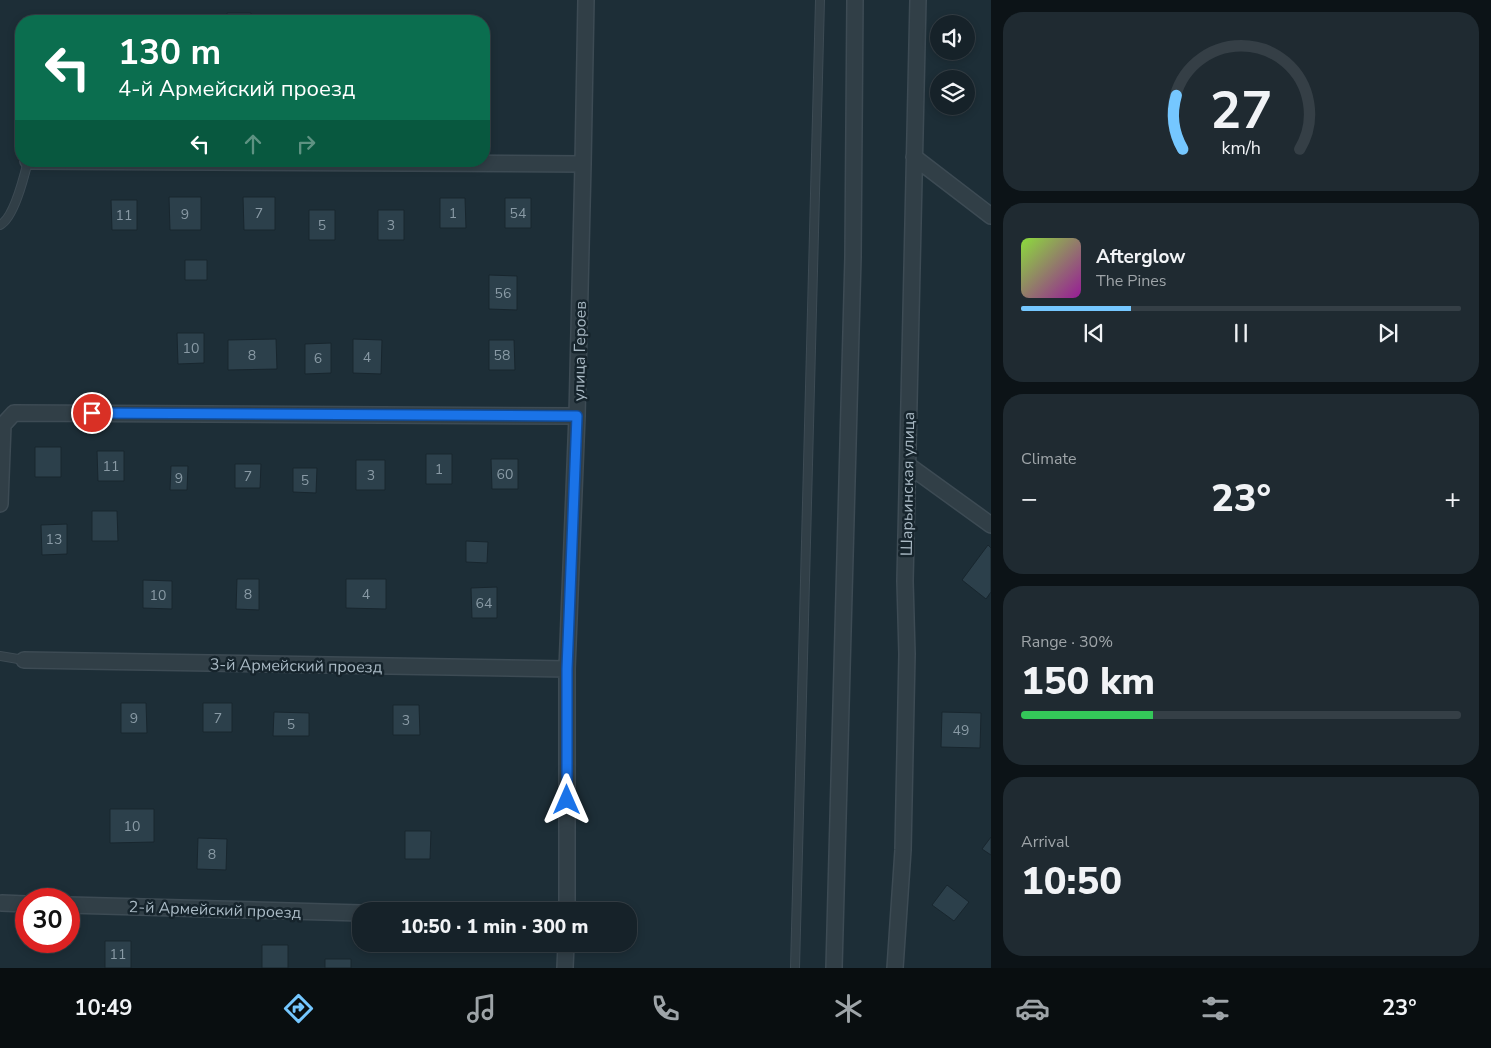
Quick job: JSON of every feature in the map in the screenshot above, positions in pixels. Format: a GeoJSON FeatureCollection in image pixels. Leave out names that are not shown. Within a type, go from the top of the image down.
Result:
{"type":"FeatureCollection","features":[{"type":"Feature","properties":{"kind":"street","name":"улица Героев"},"geometry":{"type":"LineString","coordinates":[[567,902],[567,669],[577,416],[586,0]]}},
{"type":"Feature","properties":{"kind":"street"},"geometry":{"type":"LineString","coordinates":[[834,968],[853,257],[855,0]]}},
{"type":"Feature","properties":{"kind":"street","name":"Шарьинская улица"},"geometry":{"type":"LineString","coordinates":[[895,968],[903,821],[907,654],[905,581],[918,0]]}},
{"type":"Feature","properties":{"kind":"street"},"geometry":{"type":"LineString","coordinates":[[914,157],[991,216]]}},
{"type":"Feature","properties":{"kind":"street"},"geometry":{"type":"LineString","coordinates":[[490,164],[583,164]]}},
{"type":"Feature","properties":{"kind":"street"},"geometry":{"type":"LineString","coordinates":[[0,504],[3,425],[14,413],[577,416]]}},
{"type":"Feature","properties":{"kind":"street"},"geometry":{"type":"LineString","coordinates":[[908,465],[991,526]]}},
{"type":"Feature","properties":{"kind":"street","name":"3-й Армейский проезд"},"geometry":{"type":"LineString","coordinates":[[24,660],[567,669]]}},
{"type":"Feature","properties":{"kind":"street"},"geometry":{"type":"LineString","coordinates":[[1,903],[15,904]]}},
{"type":"Feature","properties":{"kind":"street","name":"2-й Армейский проезд"},"geometry":{"type":"LineString","coordinates":[[80,905],[352,913]]}},
{"type":"Feature","properties":{"kind":"street"},"geometry":{"type":"LineString","coordinates":[[565,968],[566,952]]}},
{"type":"Feature","properties":{"kind":"lane"},"geometry":{"type":"LineString","coordinates":[[795,968],[820,0]]}},
{"type":"Feature","properties":{"kind":"lane"},"geometry":{"type":"LineString","coordinates":[[0,225],[4,223],[18,198],[27,167]]}},
{"type":"Feature","properties":{"kind":"lane"},"geometry":{"type":"LineString","coordinates":[[0,656],[24,660]]}},
{"type":"Feature","properties":{"kind":"building"},"geometry":{"type":"Polygon","coordinates":[[[227,13],[251,13],[251,15],[227,15],[227,13]]]}},
{"type":"Feature","properties":{"kind":"building"},"geometry":{"type":"Polygon","coordinates":[[[169,197],[201,197],[201,230],[170,230],[169,197]]]}},
{"type":"Feature","properties":{"kind":"building"},"geometry":{"type":"Polygon","coordinates":[[[243,197],[275,197],[275,230],[244,230],[243,197]]]}},
{"type":"Feature","properties":{"kind":"building"},"geometry":{"type":"Polygon","coordinates":[[[440,198],[465,198],[466,228],[440,228],[440,198]]]}},
{"type":"Feature","properties":{"kind":"building"},"geometry":{"type":"Polygon","coordinates":[[[505,198],[531,198],[531,228],[505,228],[505,198]]]}},
{"type":"Feature","properties":{"kind":"building"},"geometry":{"type":"Polygon","coordinates":[[[111,200],[137,200],[137,230],[112,230],[111,200]]]}},
{"type":"Feature","properties":{"kind":"building"},"geometry":{"type":"Polygon","coordinates":[[[309,210],[335,210],[335,240],[309,240],[309,210]]]}},
{"type":"Feature","properties":{"kind":"building"},"geometry":{"type":"Polygon","coordinates":[[[378,210],[404,210],[404,240],[378,240],[378,210]]]}},
{"type":"Feature","properties":{"kind":"building"},"geometry":{"type":"Polygon","coordinates":[[[185,260],[207,260],[207,280],[185,280],[185,260]]]}},
{"type":"Feature","properties":{"kind":"building"},"geometry":{"type":"Polygon","coordinates":[[[489,275],[517,276],[517,310],[489,309],[489,275]]]}},
{"type":"Feature","properties":{"kind":"building"},"geometry":{"type":"Polygon","coordinates":[[[177,333],[204,333],[204,363],[178,364],[177,333]]]}},
{"type":"Feature","properties":{"kind":"building"},"geometry":{"type":"Polygon","coordinates":[[[276,339],[277,369],[228,370],[228,340],[276,339]]]}},
{"type":"Feature","properties":{"kind":"building"},"geometry":{"type":"Polygon","coordinates":[[[353,339],[382,340],[381,374],[353,373],[353,339]]]}},
{"type":"Feature","properties":{"kind":"building"},"geometry":{"type":"Polygon","coordinates":[[[489,340],[514,340],[515,370],[489,370],[489,340]]]}},
{"type":"Feature","properties":{"kind":"building"},"geometry":{"type":"Polygon","coordinates":[[[331,343],[331,373],[305,374],[305,344],[331,343]]]}},
{"type":"Feature","properties":{"kind":"building"},"geometry":{"type":"Polygon","coordinates":[[[35,447],[61,447],[61,477],[35,477],[35,447]]]}},
{"type":"Feature","properties":{"kind":"building"},"geometry":{"type":"Polygon","coordinates":[[[97,451],[124,451],[124,481],[98,481],[97,451]]]}},
{"type":"Feature","properties":{"kind":"building"},"geometry":{"type":"Polygon","coordinates":[[[426,454],[452,454],[452,484],[426,484],[426,454]]]}},
{"type":"Feature","properties":{"kind":"building"},"geometry":{"type":"Polygon","coordinates":[[[491,459],[518,459],[518,489],[492,489],[491,459]]]}},
{"type":"Feature","properties":{"kind":"building"},"geometry":{"type":"Polygon","coordinates":[[[356,460],[385,460],[385,490],[356,490],[356,460]]]}},
{"type":"Feature","properties":{"kind":"building"},"geometry":{"type":"Polygon","coordinates":[[[235,464],[261,464],[260,488],[235,488],[235,464]]]}},
{"type":"Feature","properties":{"kind":"building"},"geometry":{"type":"Polygon","coordinates":[[[171,466],[188,466],[187,490],[170,490],[171,466]]]}},
{"type":"Feature","properties":{"kind":"building"},"geometry":{"type":"Polygon","coordinates":[[[293,468],[317,468],[316,493],[293,492],[293,468]]]}},
{"type":"Feature","properties":{"kind":"building"},"geometry":{"type":"Polygon","coordinates":[[[92,511],[117,511],[118,541],[92,541],[92,511]]]}},
{"type":"Feature","properties":{"kind":"building"},"geometry":{"type":"Polygon","coordinates":[[[67,524],[67,554],[42,555],[41,525],[67,524]]]}},
{"type":"Feature","properties":{"kind":"building"},"geometry":{"type":"Polygon","coordinates":[[[466,541],[488,542],[487,563],[466,562],[466,541]]]}},
{"type":"Feature","properties":{"kind":"building"},"geometry":{"type":"Polygon","coordinates":[[[988,545],[991,548],[991,592],[986,599],[962,580],[988,545]]]}},
{"type":"Feature","properties":{"kind":"building"},"geometry":{"type":"Polygon","coordinates":[[[237,579],[259,579],[259,610],[236,609],[237,579]]]}},
{"type":"Feature","properties":{"kind":"building"},"geometry":{"type":"Polygon","coordinates":[[[346,579],[386,579],[386,609],[346,608],[346,579]]]}},
{"type":"Feature","properties":{"kind":"building"},"geometry":{"type":"Polygon","coordinates":[[[143,580],[172,581],[172,609],[143,608],[143,580]]]}},
{"type":"Feature","properties":{"kind":"building"},"geometry":{"type":"Polygon","coordinates":[[[497,587],[497,618],[472,618],[471,588],[497,587]]]}},
{"type":"Feature","properties":{"kind":"building"},"geometry":{"type":"Polygon","coordinates":[[[121,703],[146,703],[147,733],[121,733],[121,703]]]}},
{"type":"Feature","properties":{"kind":"building"},"geometry":{"type":"Polygon","coordinates":[[[203,703],[232,703],[232,732],[203,732],[203,703]]]}},
{"type":"Feature","properties":{"kind":"building"},"geometry":{"type":"Polygon","coordinates":[[[393,705],[419,705],[420,735],[393,735],[393,705]]]}},
{"type":"Feature","properties":{"kind":"building"},"geometry":{"type":"Polygon","coordinates":[[[274,712],[309,713],[309,736],[273,736],[274,712]]]}},
{"type":"Feature","properties":{"kind":"building"},"geometry":{"type":"Polygon","coordinates":[[[942,712],[981,713],[980,748],[941,747],[942,712]]]}},
{"type":"Feature","properties":{"kind":"building"},"geometry":{"type":"Polygon","coordinates":[[[110,809],[154,809],[154,842],[110,843],[110,809]]]}},
{"type":"Feature","properties":{"kind":"building"},"geometry":{"type":"Polygon","coordinates":[[[405,831],[431,831],[430,859],[405,859],[405,831]]]}},
{"type":"Feature","properties":{"kind":"building"},"geometry":{"type":"Polygon","coordinates":[[[991,837],[991,855],[982,849],[991,837]]]}},
{"type":"Feature","properties":{"kind":"building"},"geometry":{"type":"Polygon","coordinates":[[[198,838],[227,839],[226,870],[197,869],[198,838]]]}},
{"type":"Feature","properties":{"kind":"building"},"geometry":{"type":"Polygon","coordinates":[[[947,885],[969,902],[954,921],[932,905],[947,885]]]}},
{"type":"Feature","properties":{"kind":"building"},"geometry":{"type":"Polygon","coordinates":[[[105,941],[131,941],[131,968],[105,968],[105,941]]]}},
{"type":"Feature","properties":{"kind":"building"},"geometry":{"type":"Polygon","coordinates":[[[262,945],[288,945],[288,968],[262,968],[262,945]]]}},
{"type":"Feature","properties":{"kind":"building"},"geometry":{"type":"Polygon","coordinates":[[[325,959],[351,959],[351,968],[325,968],[325,959]]]}},
{"type":"Feature","properties":{"kind":"route"},"geometry":{"type":"LineString","coordinates":[[92,413],[577,416],[567,669],[567,800]]}}]}
